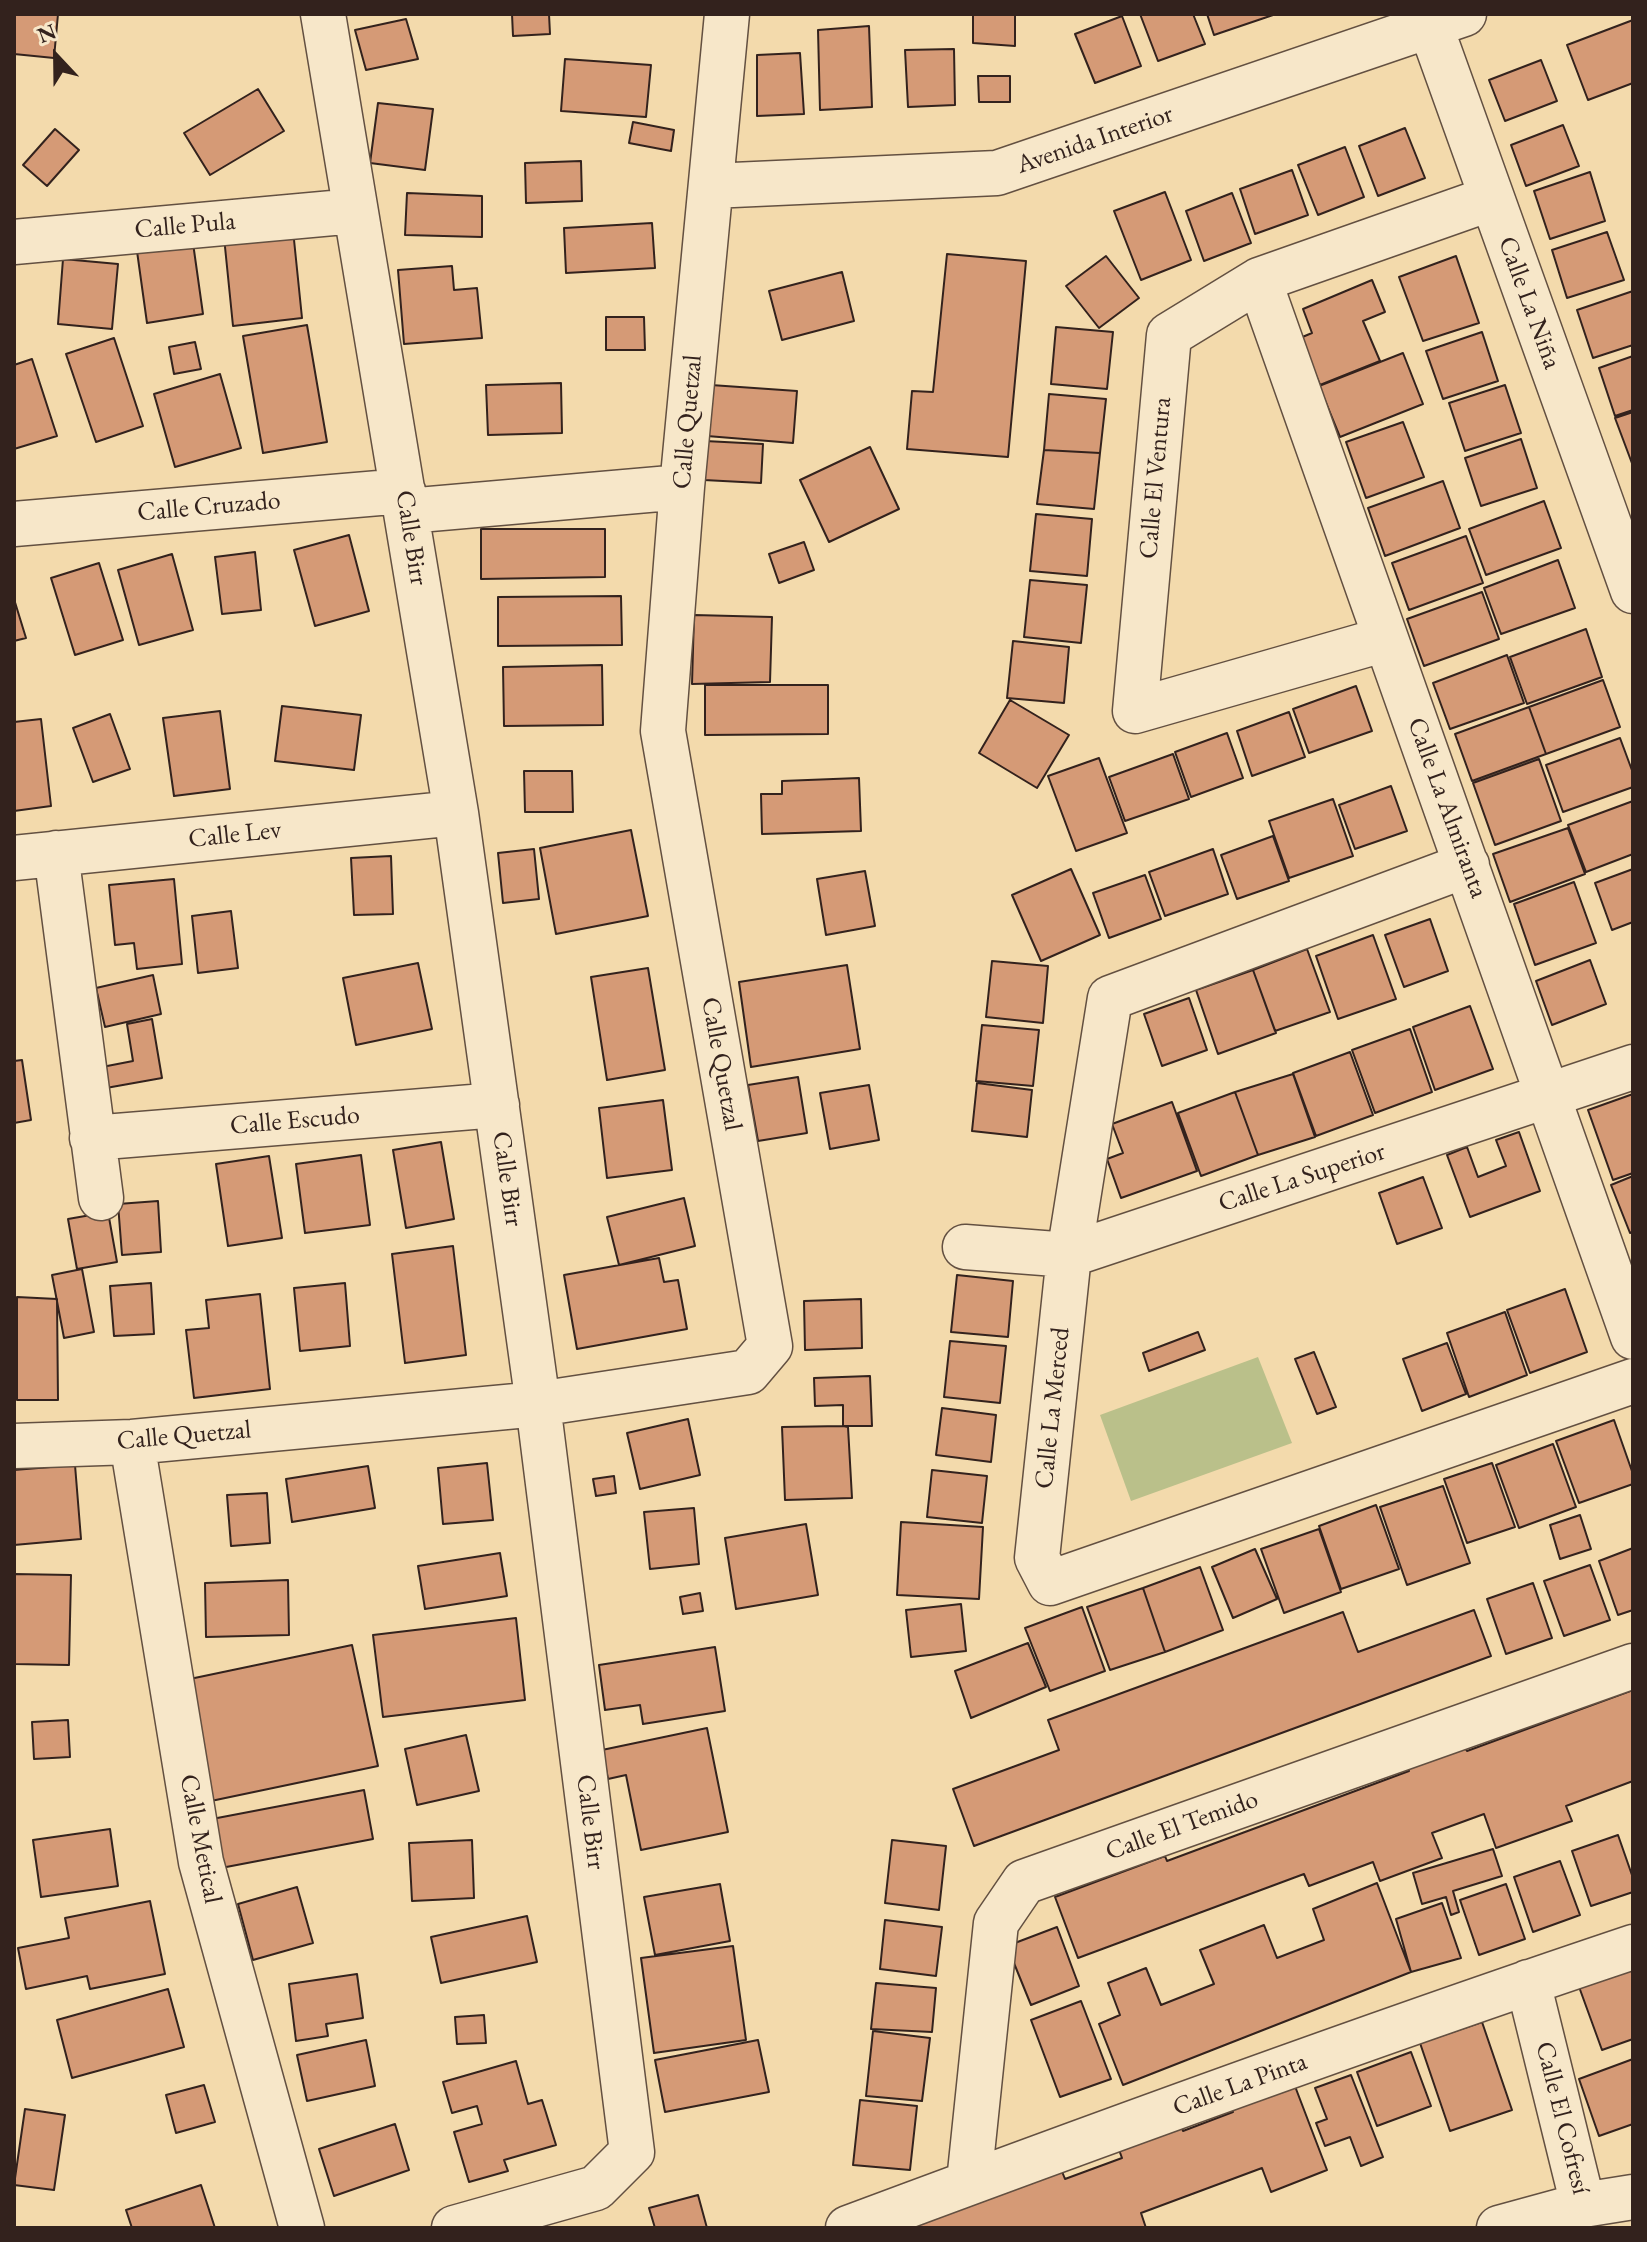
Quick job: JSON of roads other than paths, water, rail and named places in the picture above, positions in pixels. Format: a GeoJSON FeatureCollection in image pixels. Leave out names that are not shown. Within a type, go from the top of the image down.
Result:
{"type":"FeatureCollection","features":[{"type":"Feature","properties":{"kind":"street","name":"Calle Birr"},"geometry":{"type":"LineString","coordinates":[[323,14],[456,813],[538,1404],[632,2152],[596,2188],[454,2228]]}},
{"type":"Feature","properties":{"kind":"street","name":"Calle Quetzal"},"geometry":{"type":"LineString","coordinates":[[14,1446],[132,1442],[538,1404],[748,1372],[770,1346],[663,731],[682,487],[727,14]]}},
{"type":"Feature","properties":{"kind":"street","name":"Avenida Interior"},"geometry":{"type":"LineString","coordinates":[[711,186],[997,173],[1440,18]]}},
{"type":"Feature","properties":{"kind":"street","name":"Calle La Niña"},"geometry":{"type":"LineString","coordinates":[[1440,18],[1492,198],[1633,591]]}},
{"type":"Feature","properties":{"kind":"street","name":"Calle El Ventura"},"geometry":{"type":"LineString","coordinates":[[1386,639],[1135,711],[1169,335],[1259,280],[1492,198]]}},
{"type":"Feature","properties":{"kind":"street","name":"Calle Pula"},"geometry":{"type":"LineString","coordinates":[[14,242],[355,211]]}},
{"type":"Feature","properties":{"kind":"street","name":"Calle La Almiranta"},"geometry":{"type":"LineString","coordinates":[[1259,280],[1633,1337]]}},
{"type":"Feature","properties":{"kind":"street","name":"Calle Cruzado"},"geometry":{"type":"LineString","coordinates":[[14,524],[682,487]]}},
{"type":"Feature","properties":{"kind":"street","name":"Calle Lev"},"geometry":{"type":"LineString","coordinates":[[35,856],[456,813]]}},
{"type":"Feature","properties":{"kind":"street"},"geometry":{"type":"LineString","coordinates":[[35,856],[92,1138],[101,1198]]}},
{"type":"Feature","properties":{"kind":"street","name":"Calle La Merced"},"geometry":{"type":"LineString","coordinates":[[1467,865],[1110,998],[1069,1255],[1037,1558],[1050,1583],[1633,1381]]}},
{"type":"Feature","properties":{"kind":"street","name":"Calle La Superior"},"geometry":{"type":"LineString","coordinates":[[965,1247],[1069,1255],[1633,1067]]}},
{"type":"Feature","properties":{"kind":"street","name":"Calle Escudo"},"geometry":{"type":"LineString","coordinates":[[92,1138],[497,1105]]}},
{"type":"Feature","properties":{"kind":"street","name":"Calle Metical"},"geometry":{"type":"LineString","coordinates":[[132,1442],[201,1862],[302,2228]]}},
{"type":"Feature","properties":{"kind":"street","name":"Calle El Temido"},"geometry":{"type":"LineString","coordinates":[[969,2182],[996,1923],[1024,1882],[1633,1666]]}},
{"type":"Feature","properties":{"kind":"street","name":"Calle La Pinta"},"geometry":{"type":"LineString","coordinates":[[848,2228],[969,2182],[1633,1947]]}},
{"type":"Feature","properties":{"kind":"street","name":"Calle El Cofresí"},"geometry":{"type":"LineString","coordinates":[[1528,1982],[1583,2205],[1633,2197]]}},
{"type":"Feature","properties":{"kind":"street"},"geometry":{"type":"LineString","coordinates":[[1499,2228],[1583,2205]]}}]}
